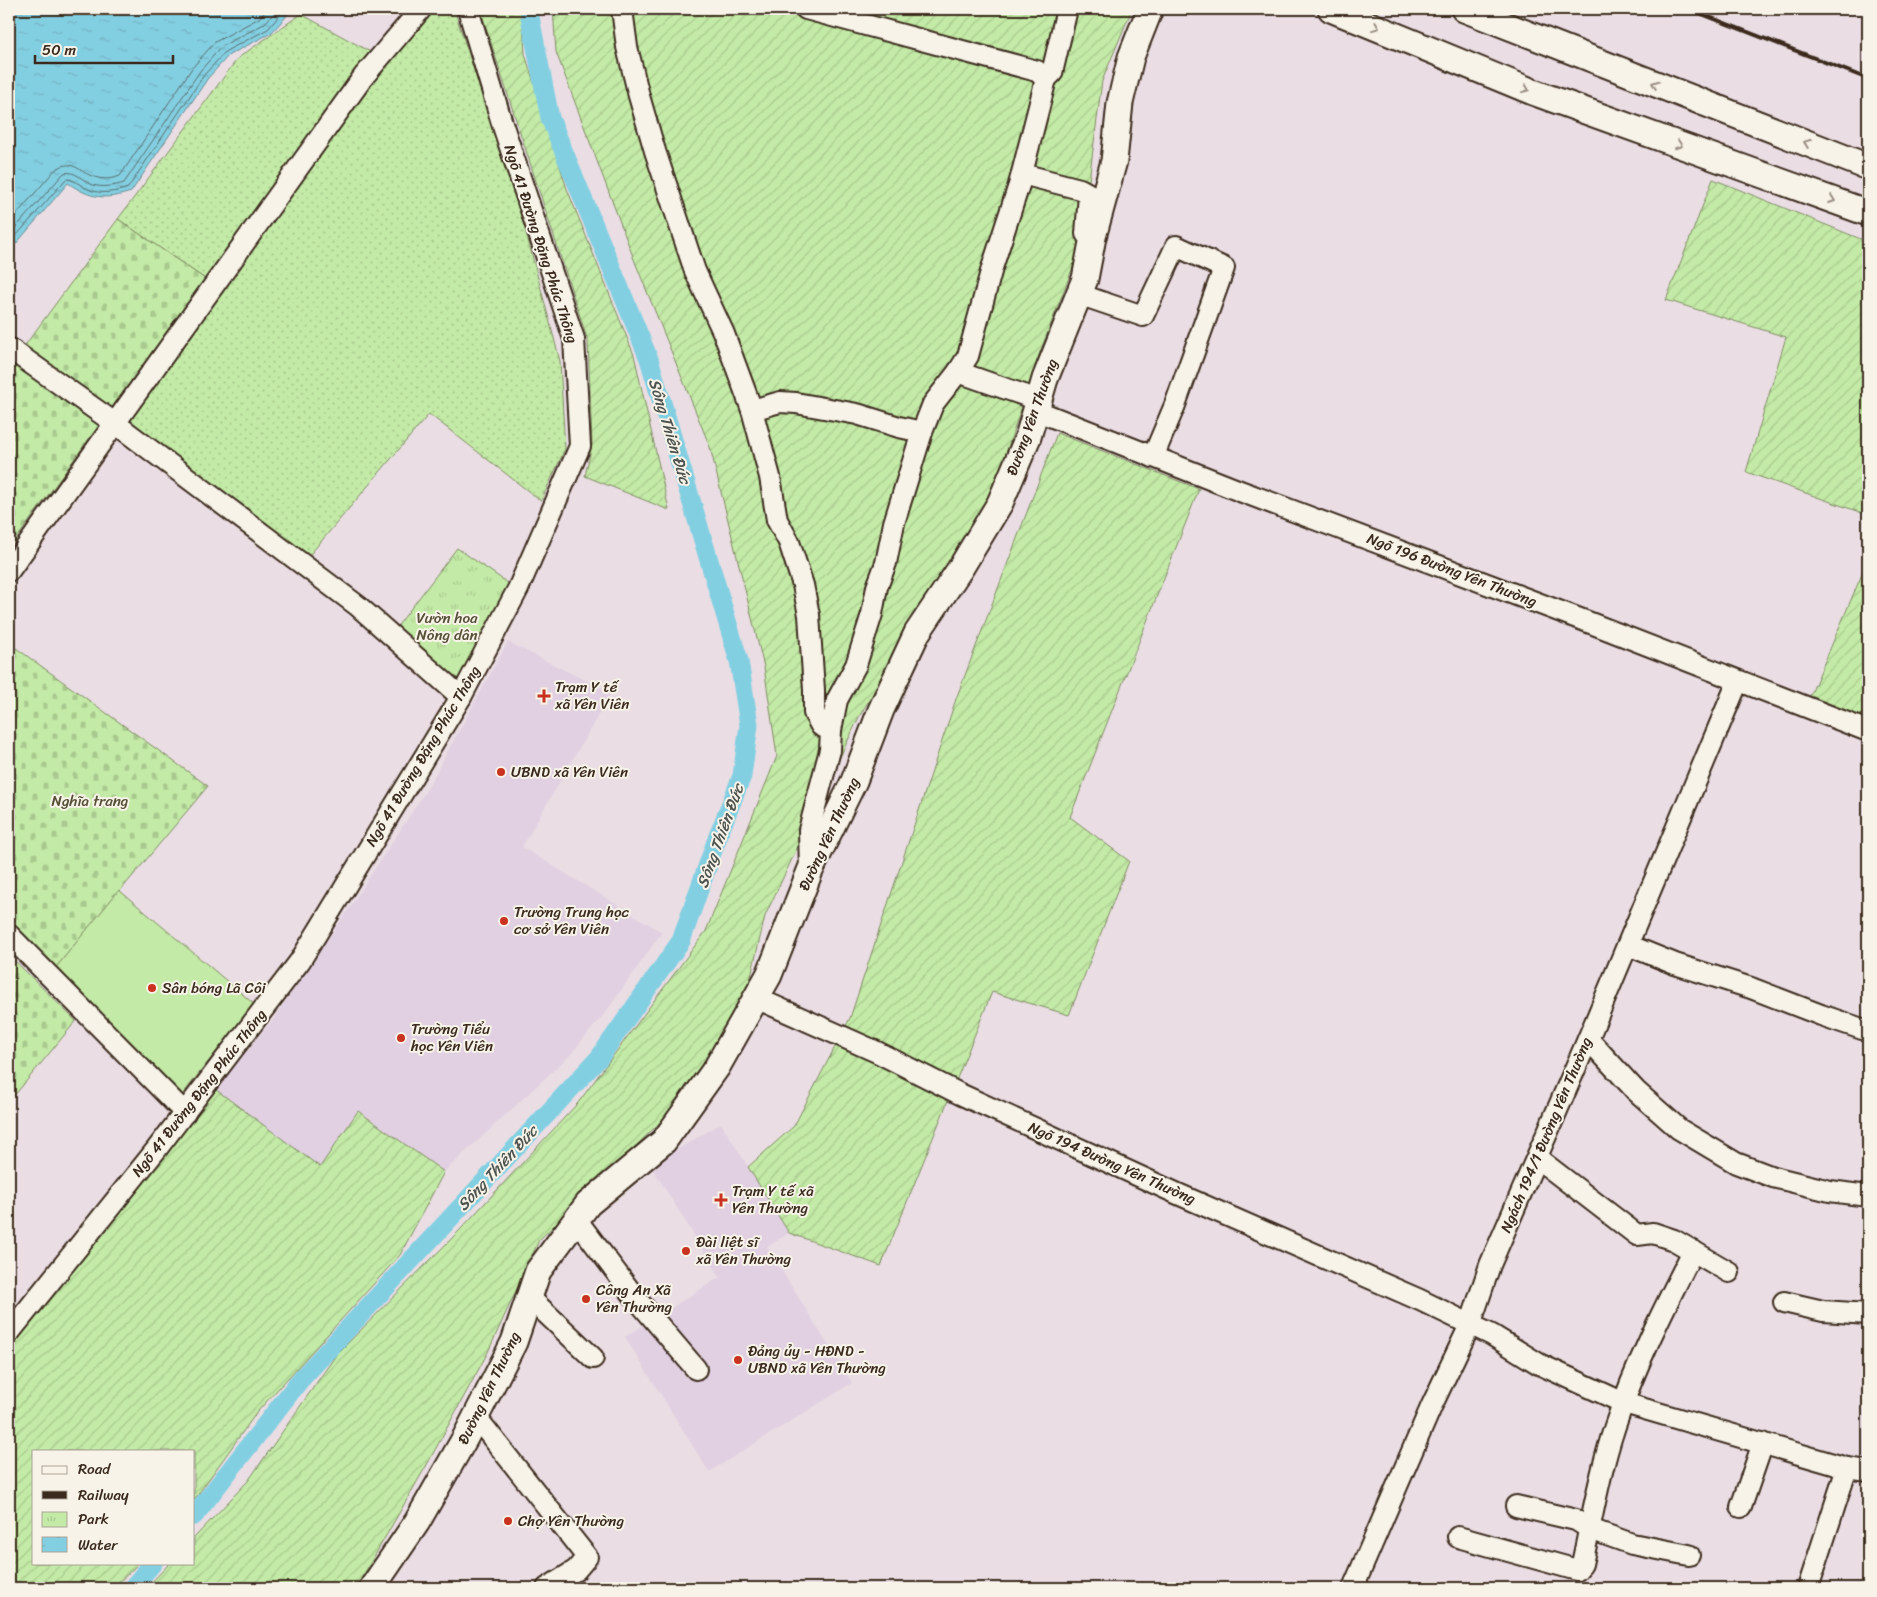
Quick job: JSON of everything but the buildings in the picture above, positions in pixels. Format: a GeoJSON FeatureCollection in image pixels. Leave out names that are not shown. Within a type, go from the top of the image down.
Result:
{"type":"FeatureCollection","features":[{"type":"Feature","properties":{"kind":"main road","name":"Đường Yên Thường"},"geometry":{"type":"LineString","coordinates":[[372,1588],[417,1522],[476,1417],[514,1342],[538,1271],[588,1204],[664,1141],[717,1068],[769,975],[810,871],[854,780],[881,710],[918,633],[960,570],[1000,503],[1028,437],[1045,379],[1085,279],[1089,254],[1114,160],[1120,103],[1131,56],[1150,9]]}},
{"type":"Feature","properties":{"kind":"main road"},"geometry":{"type":"LineString","coordinates":[[1331,9],[1533,92],[1868,213]]}},
{"type":"Feature","properties":{"kind":"main road"},"geometry":{"type":"LineString","coordinates":[[1464,9],[1868,167]]}},
{"type":"Feature","properties":{"kind":"street"},"geometry":{"type":"LineString","coordinates":[[9,571],[364,76],[421,9]]}},
{"type":"Feature","properties":{"kind":"street","name":"Ngõ 41 Đường Đặng Phúc Thông"},"geometry":{"type":"LineString","coordinates":[[9,1333],[185,1113],[300,961],[461,697],[518,589],[580,446],[574,339],[502,123],[468,9]]}},
{"type":"Feature","properties":{"kind":"street"},"geometry":{"type":"LineString","coordinates":[[622,9],[627,47],[639,96],[669,195],[695,271],[724,334],[752,410],[770,477],[777,520],[789,542],[803,585],[809,615],[814,713],[821,726],[830,730]]}},
{"type":"Feature","properties":{"kind":"street"},"geometry":{"type":"LineString","coordinates":[[806,9],[1037,71],[1046,79]]}},
{"type":"Feature","properties":{"kind":"street"},"geometry":{"type":"LineString","coordinates":[[810,871],[809,830],[830,750],[830,730],[837,700],[856,665],[866,636],[886,563],[894,523],[922,432],[933,404],[968,356],[992,268],[1022,174],[1046,79],[1052,73],[1067,9]]}},
{"type":"Feature","properties":{"kind":"street"},"geometry":{"type":"LineString","coordinates":[[1022,174],[1080,188],[1089,194],[1086,245],[1089,254]]}},
{"type":"Feature","properties":{"kind":"street"},"geometry":{"type":"LineString","coordinates":[[1078,294],[1143,316],[1176,246],[1224,268],[1175,406],[1153,457]]}},
{"type":"Feature","properties":{"kind":"street"},"geometry":{"type":"LineString","coordinates":[[9,348],[116,424],[358,606],[461,697]]}},
{"type":"Feature","properties":{"kind":"street","name":"Ngõ 196 Đường Yên Thường"},"geometry":{"type":"LineString","coordinates":[[958,372],[1153,457],[1570,615],[1868,731]]}},
{"type":"Feature","properties":{"kind":"street"},"geometry":{"type":"LineString","coordinates":[[752,410],[780,402],[796,403],[857,414],[922,432]]}},
{"type":"Feature","properties":{"kind":"street","name":"Ngách 194/1 Đường Yên Thường"},"geometry":{"type":"LineString","coordinates":[[1356,1587],[1432,1406],[1470,1325],[1490,1265],[1628,945],[1738,681]]}},
{"type":"Feature","properties":{"kind":"street"},"geometry":{"type":"LineString","coordinates":[[9,935],[185,1113]]}},
{"type":"Feature","properties":{"kind":"street"},"geometry":{"type":"LineString","coordinates":[[1628,945],[1675,964],[1751,988],[1868,1031]]}},
{"type":"Feature","properties":{"kind":"street","name":"Ngõ 194 Đường Yên Thường"},"geometry":{"type":"LineString","coordinates":[[756,998],[877,1052],[960,1094],[1178,1194],[1420,1300],[1492,1335],[1539,1364],[1624,1403],[1847,1468],[1868,1471]]}},
{"type":"Feature","properties":{"kind":"street"},"geometry":{"type":"LineString","coordinates":[[1588,1039],[1636,1090],[1679,1129],[1736,1163],[1773,1177],[1830,1191],[1868,1196]]}},
{"type":"Feature","properties":{"kind":"street"},"geometry":{"type":"LineString","coordinates":[[1537,1158],[1637,1235],[1654,1233],[1674,1240],[1729,1272]]}},
{"type":"Feature","properties":{"kind":"street"},"geometry":{"type":"LineString","coordinates":[[576,1219],[634,1296],[696,1369]]}},
{"type":"Feature","properties":{"kind":"street"},"geometry":{"type":"LineString","coordinates":[[1458,1537],[1577,1570],[1582,1564],[1600,1479],[1615,1427],[1652,1335],[1693,1252]]}},
{"type":"Feature","properties":{"kind":"street"},"geometry":{"type":"LineString","coordinates":[[529,1297],[593,1358]]}},
{"type":"Feature","properties":{"kind":"street"},"geometry":{"type":"LineString","coordinates":[[1784,1302],[1823,1311],[1868,1314]]}},
{"type":"Feature","properties":{"kind":"street"},"geometry":{"type":"LineString","coordinates":[[476,1417],[587,1557],[576,1570],[547,1588]]}},
{"type":"Feature","properties":{"kind":"street"},"geometry":{"type":"LineString","coordinates":[[1741,1507],[1763,1442]]}},
{"type":"Feature","properties":{"kind":"street"},"geometry":{"type":"LineString","coordinates":[[1808,1588],[1847,1468]]}},
{"type":"Feature","properties":{"kind":"street"},"geometry":{"type":"LineString","coordinates":[[1516,1506],[1576,1520],[1590,1529],[1632,1544],[1689,1555]]}},
{"type":"Feature","properties":{"kind":"shaded area"},"geometry":{"type":"Polygon","coordinates":[[[508,642],[611,693],[522,847],[662,932],[606,1012],[570,1055],[444,1172],[358,1111],[320,1167],[215,1089],[272,1021],[348,910],[427,789],[508,642]]]}},
{"type":"Feature","properties":{"kind":"shaded area","name":"Đảng ủy - HĐND - UBND xã Yên Thường"},"geometry":{"type":"Polygon","coordinates":[[[721,1123],[789,1233],[767,1247],[852,1383],[709,1472],[625,1337],[720,1277],[651,1166],[721,1123]]]}},
{"type":"Feature","properties":{"kind":"green space"},"geometry":{"type":"Polygon","coordinates":[[[431,9],[454,9],[523,221],[560,361],[565,449],[541,501],[429,414],[307,558],[128,421],[225,288],[205,279],[118,219],[238,58],[301,14],[389,62],[431,9]]]}},
{"type":"Feature","properties":{"kind":"green space"},"geometry":{"type":"Polygon","coordinates":[[[480,9],[522,9],[525,54],[567,189],[634,355],[669,510],[585,476],[592,445],[588,341],[480,9]]]}},
{"type":"Feature","properties":{"kind":"green space"},"geometry":{"type":"Polygon","coordinates":[[[553,9],[1132,9],[1102,81],[1080,249],[1040,352],[994,489],[859,717],[765,916],[747,994],[680,1103],[539,1240],[488,1352],[429,1461],[356,1588],[146,1588],[169,1564],[195,1564],[195,1537],[248,1481],[336,1355],[459,1231],[578,1103],[706,931],[777,756],[764,667],[710,447],[635,262],[556,52],[553,9]]]}},
{"type":"Feature","properties":{"kind":"green space"},"geometry":{"type":"Polygon","coordinates":[[[1713,179],[1868,242],[1868,515],[1746,472],[1786,337],[1666,300],[1713,179]]]}},
{"type":"Feature","properties":{"kind":"green space"},"geometry":{"type":"Polygon","coordinates":[[[118,219],[205,279],[9,549],[9,367],[118,219]]]}},
{"type":"Feature","properties":{"kind":"green space"},"geometry":{"type":"Polygon","coordinates":[[[1057,433],[1199,489],[1070,817],[1129,861],[1069,1015],[992,992],[881,1266],[789,1233],[748,1167],[794,1126],[850,1018],[956,699],[1057,433]]]}},
{"type":"Feature","properties":{"kind":"green space","name":"Vườn hoa Nông dân"},"geometry":{"type":"Polygon","coordinates":[[[457,548],[512,586],[459,691],[393,632],[457,548]]]}},
{"type":"Feature","properties":{"kind":"green space"},"geometry":{"type":"Polygon","coordinates":[[[1868,560],[1868,719],[1810,696],[1868,560]]]}},
{"type":"Feature","properties":{"kind":"green space","name":"Nghĩa trang"},"geometry":{"type":"Polygon","coordinates":[[[9,643],[208,786],[53,971],[9,923],[9,643]]]}},
{"type":"Feature","properties":{"kind":"green space","name":"Sân bóng Lã Côi"},"geometry":{"type":"Polygon","coordinates":[[[119,890],[254,1004],[182,1095],[53,971],[119,890]]]}},
{"type":"Feature","properties":{"kind":"green space"},"geometry":{"type":"Polygon","coordinates":[[[9,955],[76,1021],[9,1102],[9,955]]]}},
{"type":"Feature","properties":{"kind":"green space"},"geometry":{"type":"Polygon","coordinates":[[[215,1089],[320,1167],[358,1111],[444,1172],[400,1255],[257,1412],[195,1499],[195,1450],[32,1450],[32,1564],[138,1564],[113,1588],[9,1588],[9,1351],[215,1089]]]}},
{"type":"Feature","properties":{"kind":"water"},"geometry":{"type":"Polygon","coordinates":[[[9,9],[291,9],[271,33],[229,55],[208,78],[131,192],[98,197],[68,183],[9,252],[9,9]]]}},
{"type":"Feature","properties":{"kind":"waterway","name":"Sông Thiên Đức"},"geometry":{"type":"LineString","coordinates":[[195,1515],[301,1379],[599,1058],[681,941],[718,836],[742,776],[749,725],[739,661],[649,359],[550,118],[530,9]]}},
{"type":"Feature","properties":{"kind":"waterway","name":"Sông Thiên Đức"},"geometry":{"type":"LineString","coordinates":[[132,1588],[152,1564]]}},
{"type":"Feature","properties":{"kind":"railway"},"geometry":{"type":"LineString","coordinates":[[1689,9],[1868,79]]}},
{"type":"Feature","properties":{"kind":"place","name":"Trạm Y tế xã Yên Viên"},"geometry":{"type":"Point","coordinates":[544,696]}},
{"type":"Feature","properties":{"kind":"place","name":"UBND xã Yên Viên"},"geometry":{"type":"Point","coordinates":[501,772]}},
{"type":"Feature","properties":{"kind":"place","name":"Trường Trung học cơ sở Yên Viên"},"geometry":{"type":"Point","coordinates":[504,921]}},
{"type":"Feature","properties":{"kind":"place","name":"Sân bóng Lã Côi"},"geometry":{"type":"Point","coordinates":[152,988]}},
{"type":"Feature","properties":{"kind":"place","name":"Trường Tiểu học Yên Viên"},"geometry":{"type":"Point","coordinates":[401,1038]}},
{"type":"Feature","properties":{"kind":"place","name":"Trạm Y tế xã Yên Thường"},"geometry":{"type":"Point","coordinates":[721,1200]}},
{"type":"Feature","properties":{"kind":"place","name":"Đài liệt sĩ xã Yên Thường"},"geometry":{"type":"Point","coordinates":[686,1251]}},
{"type":"Feature","properties":{"kind":"place","name":"Công An Xã Yên Thường"},"geometry":{"type":"Point","coordinates":[586,1299]}},
{"type":"Feature","properties":{"kind":"place","name":"Đảng ủy - HĐND - UBND xã Yên Thường"},"geometry":{"type":"Point","coordinates":[738,1360]}},
{"type":"Feature","properties":{"kind":"place","name":"Chợ Yên Thường"},"geometry":{"type":"Point","coordinates":[508,1521]}}]}
